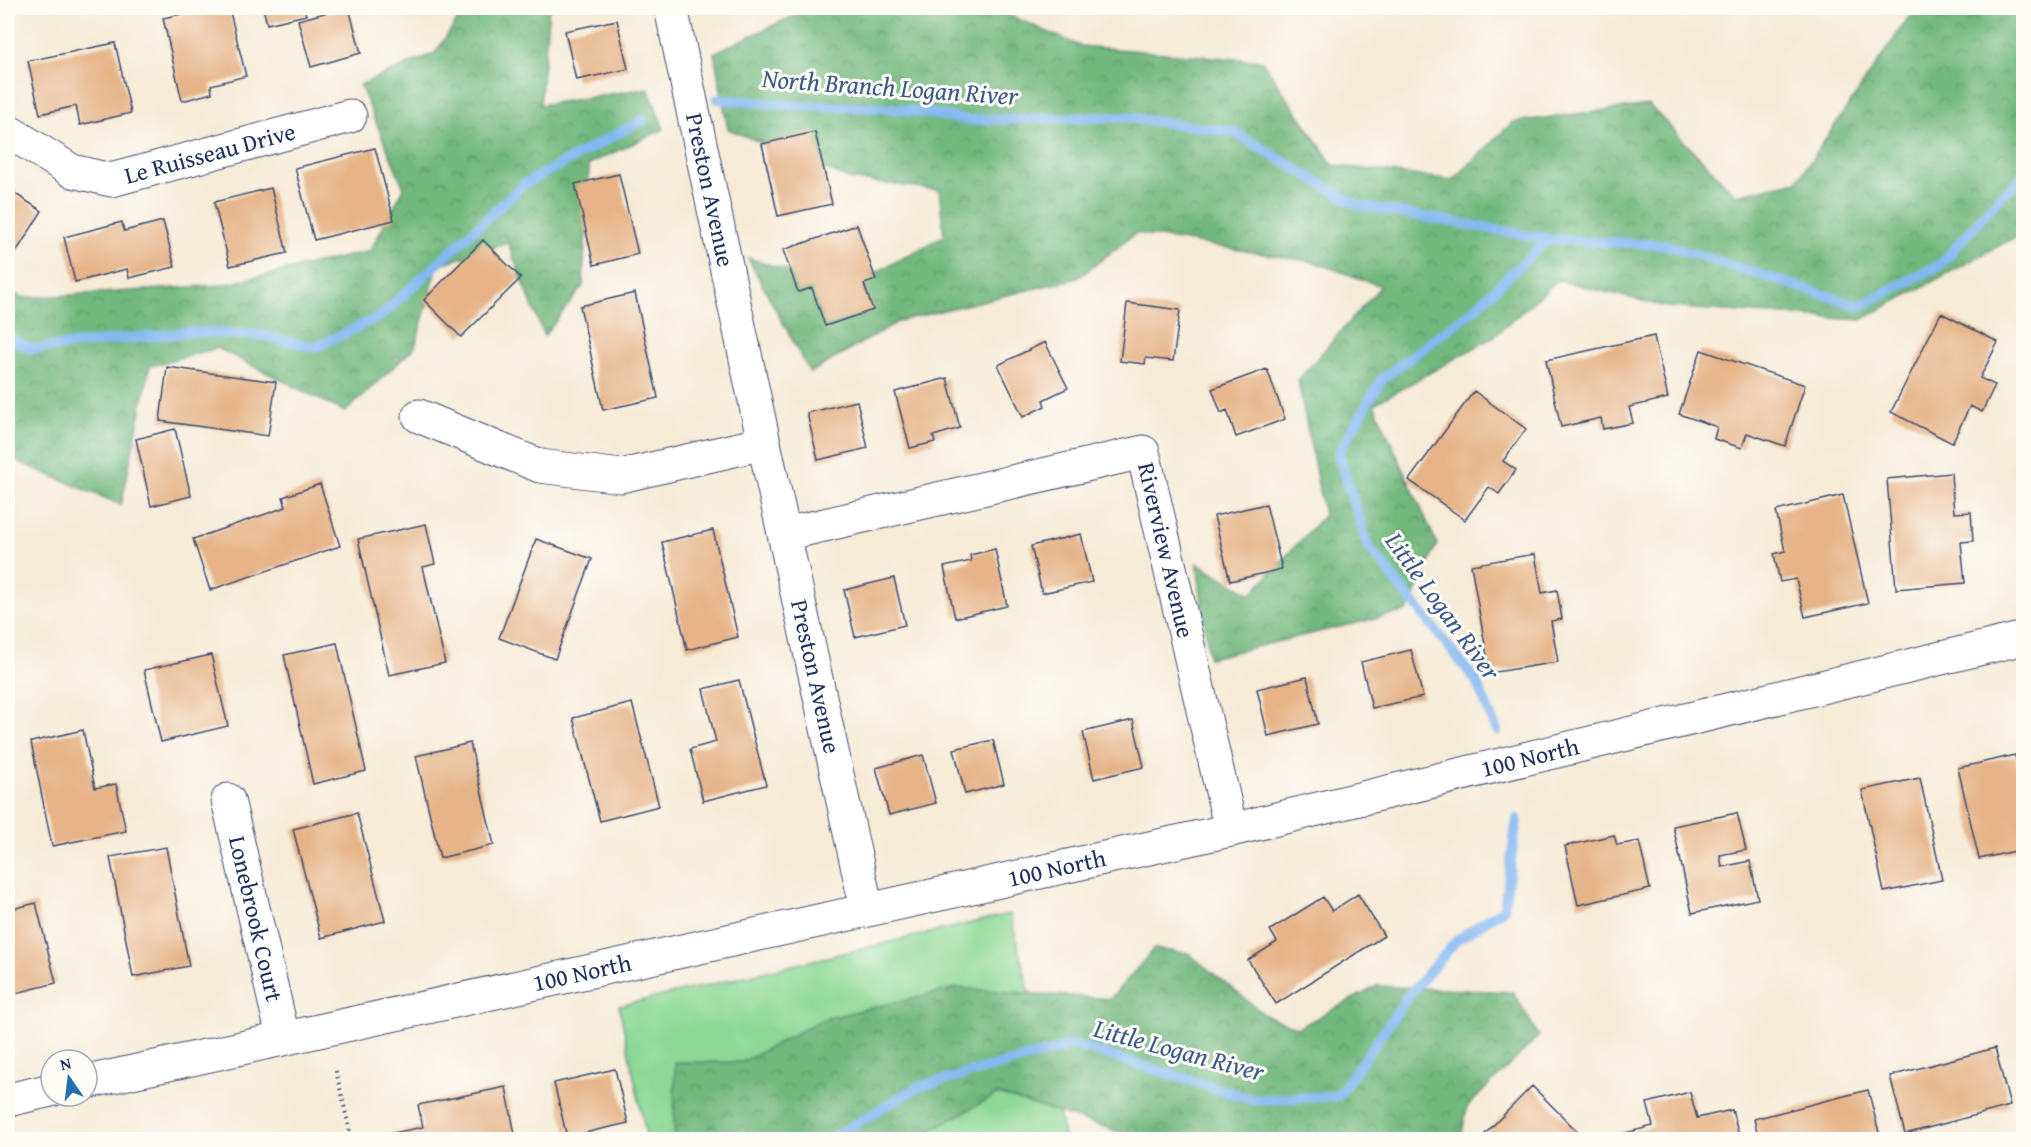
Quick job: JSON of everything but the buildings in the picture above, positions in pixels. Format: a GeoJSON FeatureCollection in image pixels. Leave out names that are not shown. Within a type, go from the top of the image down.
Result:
{"type":"FeatureCollection","features":[{"type":"Feature","properties":{"kind":"street","name":"Preston Avenue"},"geometry":{"type":"LineString","coordinates":[[671,8],[867,910]]}},
{"type":"Feature","properties":{"kind":"street","name":"Le Ruisseau Drive"},"geometry":{"type":"LineString","coordinates":[[8,130],[72,171],[111,180],[350,116]]}},
{"type":"Feature","properties":{"kind":"street"},"geometry":{"type":"LineString","coordinates":[[419,416],[540,466],[621,476],[764,443]]}},
{"type":"Feature","properties":{"kind":"street","name":"Riverview Avenue"},"geometry":{"type":"LineString","coordinates":[[785,534],[1143,452],[1231,830]]}},
{"type":"Feature","properties":{"kind":"street","name":"100 North"},"geometry":{"type":"LineString","coordinates":[[99,1079],[282,1037],[1231,830],[2024,638]]}},
{"type":"Feature","properties":{"kind":"street","name":"Lonebrook Court"},"geometry":{"type":"LineString","coordinates":[[228,800],[282,1037]]}},
{"type":"Feature","properties":{"kind":"street"},"geometry":{"type":"LineString","coordinates":[[8,1100],[39,1093]]}},
{"type":"Feature","properties":{"kind":"path"},"geometry":{"type":"LineString","coordinates":[[336,1071],[352,1140]]}},
{"type":"Feature","properties":{"kind":"green space"},"geometry":{"type":"Polygon","coordinates":[[[466,8],[549,8],[540,105],[648,88],[664,129],[589,164],[583,286],[544,336],[508,243],[438,265],[415,347],[345,412],[217,348],[150,366],[121,505],[12,459],[8,448],[8,292],[24,298],[222,285],[370,251],[404,188],[360,85],[435,53],[466,8]]]}},
{"type":"Feature","properties":{"kind":"green space"},"geometry":{"type":"Polygon","coordinates":[[[811,8],[993,8],[1080,46],[1262,61],[1333,165],[1453,180],[1513,122],[1649,105],[1736,195],[1797,181],[1915,8],[2023,8],[2023,233],[1861,320],[1666,307],[1558,280],[1492,338],[1374,404],[1437,544],[1407,611],[1209,658],[1197,563],[1251,594],[1324,515],[1298,380],[1381,286],[1314,262],[1136,233],[1078,278],[899,321],[810,373],[748,258],[845,289],[944,236],[939,190],[849,179],[728,129],[714,53],[811,8]]]}},
{"type":"Feature","properties":{"kind":"green space"},"geometry":{"type":"Polygon","coordinates":[[[1010,914],[1065,1139],[647,1139],[619,1006],[1010,914]]]}},
{"type":"Feature","properties":{"kind":"green space"},"geometry":{"type":"Polygon","coordinates":[[[1154,949],[1188,953],[1265,1015],[1298,1028],[1377,986],[1513,992],[1539,1036],[1467,1107],[1461,1139],[1142,1139],[998,1094],[914,1139],[674,1139],[675,1062],[742,1062],[823,1019],[957,988],[1110,999],[1154,949]]]}},
{"type":"Feature","properties":{"kind":"waterway","name":"North Branch Logan River"},"geometry":{"type":"LineString","coordinates":[[717,99],[787,105],[899,109],[969,120],[1124,117],[1234,132],[1357,205],[1548,239],[1666,245],[1860,306],[1941,264],[2001,196],[2024,176]]}},
{"type":"Feature","properties":{"kind":"waterway","name":"North Branch Logan River"},"geometry":{"type":"LineString","coordinates":[[8,337],[31,349],[189,332],[258,335],[316,347],[381,316],[524,184],[643,120]]}},
{"type":"Feature","properties":{"kind":"waterway","name":"Little Logan River"},"geometry":{"type":"LineString","coordinates":[[1497,731],[1476,681],[1368,546],[1338,454],[1382,379],[1474,309],[1548,239]]}},
{"type":"Feature","properties":{"kind":"waterway","name":"Little Logan River"},"geometry":{"type":"LineString","coordinates":[[828,1140],[918,1087],[1075,1045],[1254,1100],[1338,1096],[1409,995],[1458,939],[1504,909],[1517,819]]}}]}
